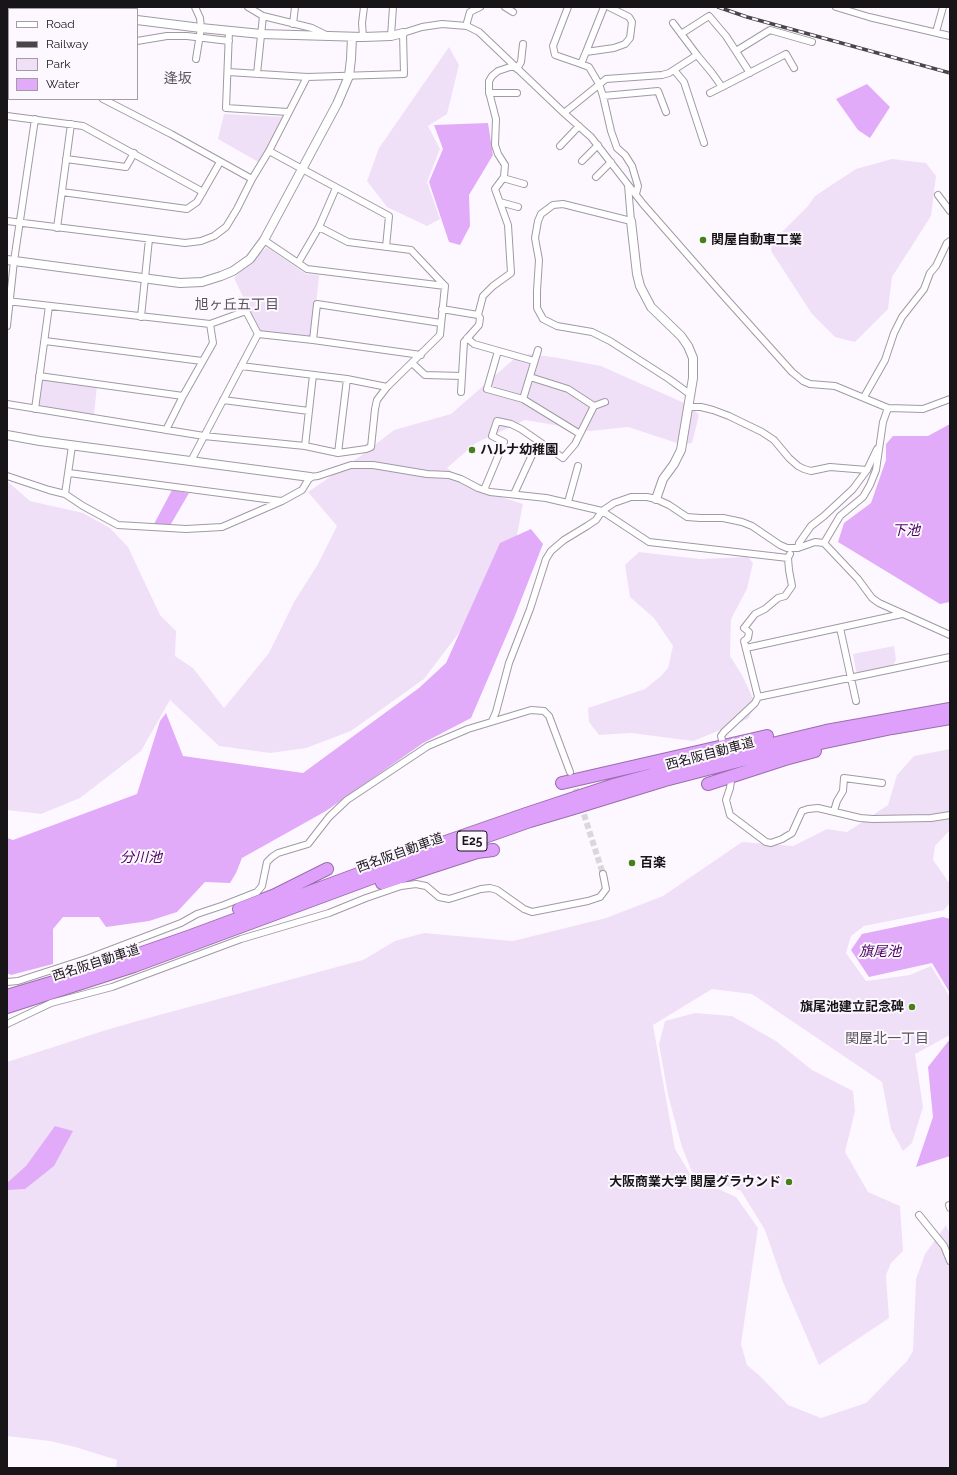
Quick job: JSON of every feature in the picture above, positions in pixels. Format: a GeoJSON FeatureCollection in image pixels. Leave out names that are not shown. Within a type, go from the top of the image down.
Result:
{"type":"FeatureCollection","features":[{"type":"Feature","properties":{"kind":"highway","name":"西名阪自動車道"},"geometry":{"type":"LineString","coordinates":[[7,996],[188,937],[442,843],[571,799],[706,760],[826,731],[950,709]]}},
{"type":"Feature","properties":{"kind":"highway","name":"西名阪自動車道"},"geometry":{"type":"LineString","coordinates":[[7,1007],[134,966],[530,821],[622,793],[754,756],[892,728],[950,718]]}},
{"type":"Feature","properties":{"kind":"highway"},"geometry":{"type":"LineString","coordinates":[[562,783],[704,750],[817,726],[826,731]]}},
{"type":"Feature","properties":{"kind":"highway"},"geometry":{"type":"LineString","coordinates":[[708,784],[785,759],[888,732],[892,728]]}},
{"type":"Feature","properties":{"kind":"highway"},"geometry":{"type":"LineString","coordinates":[[266,917],[273,920],[349,893],[477,852],[493,850]]}},
{"type":"Feature","properties":{"kind":"highway"},"geometry":{"type":"LineString","coordinates":[[188,937],[196,927],[275,895],[327,869]]}},
{"type":"Feature","properties":{"kind":"street"},"geometry":{"type":"LineString","coordinates":[[195,7],[200,18],[201,28],[196,59]]}},
{"type":"Feature","properties":{"kind":"street"},"geometry":{"type":"LineString","coordinates":[[248,7],[263,16],[312,28],[327,36]]}},
{"type":"Feature","properties":{"kind":"street"},"geometry":{"type":"LineString","coordinates":[[293,24],[295,7]]}},
{"type":"Feature","properties":{"kind":"street"},"geometry":{"type":"LineString","coordinates":[[363,37],[362,23],[364,7]]}},
{"type":"Feature","properties":{"kind":"street"},"geometry":{"type":"LineString","coordinates":[[391,36],[393,7]]}},
{"type":"Feature","properties":{"kind":"street"},"geometry":{"type":"LineString","coordinates":[[466,26],[470,12],[480,7]]}},
{"type":"Feature","properties":{"kind":"street"},"geometry":{"type":"LineString","coordinates":[[505,7],[513,12]]}},
{"type":"Feature","properties":{"kind":"street"},"geometry":{"type":"LineString","coordinates":[[568,7],[553,46],[556,55],[589,67],[599,84],[617,148],[632,166],[638,186],[636,194]]}},
{"type":"Feature","properties":{"kind":"street"},"geometry":{"type":"LineString","coordinates":[[581,64],[604,7]]}},
{"type":"Feature","properties":{"kind":"street"},"geometry":{"type":"LineString","coordinates":[[586,52],[614,48],[625,44],[630,38],[632,22],[629,17],[609,7]]}},
{"type":"Feature","properties":{"kind":"street"},"geometry":{"type":"LineString","coordinates":[[836,7],[868,17],[950,36]]}},
{"type":"Feature","properties":{"kind":"street"},"geometry":{"type":"LineString","coordinates":[[936,32],[943,7],[950,9]]}},
{"type":"Feature","properties":{"kind":"street"},"geometry":{"type":"LineString","coordinates":[[257,74],[263,16]]}},
{"type":"Feature","properties":{"kind":"street"},"geometry":{"type":"LineString","coordinates":[[681,34],[709,16],[726,36],[750,73]]}},
{"type":"Feature","properties":{"kind":"street"},"geometry":{"type":"LineString","coordinates":[[138,20],[261,34],[352,37],[391,36],[422,27],[442,24],[466,26],[479,32],[516,68],[569,109],[579,126],[598,145],[636,194],[722,294],[792,372],[802,381],[810,384],[835,386],[888,408],[923,409],[950,399]]}},
{"type":"Feature","properties":{"kind":"street"},"geometry":{"type":"LineString","coordinates":[[673,23],[722,87]]}},
{"type":"Feature","properties":{"kind":"street"},"geometry":{"type":"LineString","coordinates":[[736,51],[770,30],[812,42]]}},
{"type":"Feature","properties":{"kind":"street"},"geometry":{"type":"LineString","coordinates":[[229,31],[226,108],[288,112]]}},
{"type":"Feature","properties":{"kind":"street"},"geometry":{"type":"LineString","coordinates":[[228,72],[307,77],[404,74],[403,33]]}},
{"type":"Feature","properties":{"kind":"street"},"geometry":{"type":"LineString","coordinates":[[138,41],[167,36],[229,41]]}},
{"type":"Feature","properties":{"kind":"street"},"geometry":{"type":"LineString","coordinates":[[11,261],[180,283],[202,282],[233,271],[250,259],[264,240],[338,104],[349,76],[352,60],[352,37]]}},
{"type":"Feature","properties":{"kind":"street"},"geometry":{"type":"LineString","coordinates":[[516,68],[521,62],[522,44]]}},
{"type":"Feature","properties":{"kind":"street"},"geometry":{"type":"LineString","coordinates":[[710,93],[786,54],[794,68]]}},
{"type":"Feature","properties":{"kind":"street"},"geometry":{"type":"LineString","coordinates":[[569,109],[606,79],[662,75],[674,70],[697,55]]}},
{"type":"Feature","properties":{"kind":"street"},"geometry":{"type":"LineString","coordinates":[[461,392],[464,342],[479,325],[480,318],[478,315],[483,296],[493,286],[512,273],[508,225],[495,189],[503,178],[505,165],[498,154],[495,145],[496,119],[489,93],[489,81],[492,76],[504,68],[516,68]]}},
{"type":"Feature","properties":{"kind":"street"},"geometry":{"type":"LineString","coordinates":[[674,70],[684,82],[704,143]]}},
{"type":"Feature","properties":{"kind":"street"},"geometry":{"type":"LineString","coordinates":[[7,221],[185,243],[201,242],[214,236],[226,227],[237,209],[307,77]]}},
{"type":"Feature","properties":{"kind":"street"},"geometry":{"type":"LineString","coordinates":[[603,96],[658,90],[666,112]]}},
{"type":"Feature","properties":{"kind":"street"},"geometry":{"type":"LineString","coordinates":[[489,93],[517,93]]}},
{"type":"Feature","properties":{"kind":"street"},"geometry":{"type":"LineString","coordinates":[[106,100],[252,179]]}},
{"type":"Feature","properties":{"kind":"street"},"geometry":{"type":"LineString","coordinates":[[7,116],[83,126],[203,192]]}},
{"type":"Feature","properties":{"kind":"street"},"geometry":{"type":"LineString","coordinates":[[7,326],[11,261],[20,222],[34,119]]}},
{"type":"Feature","properties":{"kind":"street"},"geometry":{"type":"LineString","coordinates":[[57,228],[71,124]]}},
{"type":"Feature","properties":{"kind":"street"},"geometry":{"type":"LineString","coordinates":[[560,146],[579,126]]}},
{"type":"Feature","properties":{"kind":"street"},"geometry":{"type":"LineString","coordinates":[[582,160],[598,145]]}},
{"type":"Feature","properties":{"kind":"street"},"geometry":{"type":"LineString","coordinates":[[269,151],[389,216],[386,247]]}},
{"type":"Feature","properties":{"kind":"street"},"geometry":{"type":"LineString","coordinates":[[66,159],[126,167],[134,153]]}},
{"type":"Feature","properties":{"kind":"street"},"geometry":{"type":"LineString","coordinates":[[62,192],[187,209],[197,202],[220,162]]}},
{"type":"Feature","properties":{"kind":"street"},"geometry":{"type":"LineString","coordinates":[[596,177],[611,162]]}},
{"type":"Feature","properties":{"kind":"street"},"geometry":{"type":"LineString","coordinates":[[503,178],[524,184]]}},
{"type":"Feature","properties":{"kind":"street"},"geometry":{"type":"LineString","coordinates":[[628,184],[637,274],[640,286],[651,307],[681,336],[688,346],[693,358],[694,370],[691,395],[681,450],[674,464],[662,479],[656,499]]}},
{"type":"Feature","properties":{"kind":"street"},"geometry":{"type":"LineString","coordinates":[[298,263],[319,227],[336,188]]}},
{"type":"Feature","properties":{"kind":"street"},"geometry":{"type":"LineString","coordinates":[[938,195],[950,211]]}},
{"type":"Feature","properties":{"kind":"street"},"geometry":{"type":"LineString","coordinates":[[500,202],[518,207]]}},
{"type":"Feature","properties":{"kind":"street"},"geometry":{"type":"LineString","coordinates":[[631,221],[563,204],[548,207],[541,214],[538,221],[535,238],[539,260],[537,308],[543,319],[557,326],[592,332],[610,341],[691,395]]}},
{"type":"Feature","properties":{"kind":"street"},"geometry":{"type":"LineString","coordinates":[[319,227],[348,242],[411,250],[445,286]]}},
{"type":"Feature","properties":{"kind":"street"},"geometry":{"type":"LineString","coordinates":[[141,317],[149,239]]}},
{"type":"Feature","properties":{"kind":"street"},"geometry":{"type":"LineString","coordinates":[[264,240],[307,269],[445,286]]}},
{"type":"Feature","properties":{"kind":"street"},"geometry":{"type":"LineString","coordinates":[[864,397],[885,360],[894,333],[902,317],[924,289],[930,273],[936,266],[945,247],[950,241]]}},
{"type":"Feature","properties":{"kind":"street"},"geometry":{"type":"LineString","coordinates":[[7,404],[204,436],[305,446],[338,453],[366,449],[371,447],[376,404],[387,387],[440,335],[445,286]]}},
{"type":"Feature","properties":{"kind":"street"},"geometry":{"type":"LineString","coordinates":[[9,301],[210,324],[246,311],[258,334]]}},
{"type":"Feature","properties":{"kind":"street"},"geometry":{"type":"LineString","coordinates":[[313,340],[317,304],[441,323]]}},
{"type":"Feature","properties":{"kind":"street"},"geometry":{"type":"LineString","coordinates":[[36,409],[49,306]]}},
{"type":"Feature","properties":{"kind":"street"},"geometry":{"type":"LineString","coordinates":[[442,309],[478,315]]}},
{"type":"Feature","properties":{"kind":"street"},"geometry":{"type":"LineString","coordinates":[[166,430],[212,343],[210,324]]}},
{"type":"Feature","properties":{"kind":"street"},"geometry":{"type":"LineString","coordinates":[[258,334],[421,355]]}},
{"type":"Feature","properties":{"kind":"street"},"geometry":{"type":"LineString","coordinates":[[191,461],[258,334]]}},
{"type":"Feature","properties":{"kind":"street"},"geometry":{"type":"LineString","coordinates":[[467,338],[474,344],[534,361]]}},
{"type":"Feature","properties":{"kind":"street"},"geometry":{"type":"LineString","coordinates":[[45,341],[202,361]]}},
{"type":"Feature","properties":{"kind":"street"},"geometry":{"type":"LineString","coordinates":[[498,350],[487,389],[523,399],[580,434]]}},
{"type":"Feature","properties":{"kind":"street"},"geometry":{"type":"LineString","coordinates":[[523,399],[538,350]]}},
{"type":"Feature","properties":{"kind":"street"},"geometry":{"type":"LineString","coordinates":[[412,363],[425,375],[462,376]]}},
{"type":"Feature","properties":{"kind":"street"},"geometry":{"type":"LineString","coordinates":[[241,366],[347,379],[387,387]]}},
{"type":"Feature","properties":{"kind":"street"},"geometry":{"type":"LineString","coordinates":[[305,446],[313,375]]}},
{"type":"Feature","properties":{"kind":"street"},"geometry":{"type":"LineString","coordinates":[[39,376],[183,396]]}},
{"type":"Feature","properties":{"kind":"street"},"geometry":{"type":"LineString","coordinates":[[530,377],[568,389],[594,406]]}},
{"type":"Feature","properties":{"kind":"street"},"geometry":{"type":"LineString","coordinates":[[338,453],[347,379]]}},
{"type":"Feature","properties":{"kind":"street"},"geometry":{"type":"LineString","coordinates":[[223,400],[309,411]]}},
{"type":"Feature","properties":{"kind":"street"},"geometry":{"type":"LineString","coordinates":[[484,490],[504,442],[492,436],[497,421],[511,424],[563,458],[575,444],[594,406],[605,402]]}},
{"type":"Feature","properties":{"kind":"street"},"geometry":{"type":"LineString","coordinates":[[689,407],[713,410],[762,432],[774,440],[789,458],[804,469],[811,471],[830,468],[867,470]]}},
{"type":"Feature","properties":{"kind":"street"},"geometry":{"type":"LineString","coordinates":[[824,543],[840,516],[863,497],[870,485],[876,470],[883,422],[888,408]]}},
{"type":"Feature","properties":{"kind":"street"},"geometry":{"type":"LineString","coordinates":[[7,435],[72,446],[310,477],[318,476],[341,467],[373,464],[455,477],[484,490],[546,498],[602,511],[649,542],[788,558]]}},
{"type":"Feature","properties":{"kind":"street"},"geometry":{"type":"LineString","coordinates":[[514,494],[538,442]]}},
{"type":"Feature","properties":{"kind":"street"},"geometry":{"type":"LineString","coordinates":[[722,740],[721,736],[724,732],[755,703],[758,697],[744,641],[748,638],[749,632],[744,628],[754,614],[764,610],[778,598],[785,596],[792,586],[788,558],[811,526],[849,493],[867,470],[880,442]]}},
{"type":"Feature","properties":{"kind":"street"},"geometry":{"type":"LineString","coordinates":[[65,494],[72,446]]}},
{"type":"Feature","properties":{"kind":"street"},"geometry":{"type":"LineString","coordinates":[[568,502],[578,466]]}},
{"type":"Feature","properties":{"kind":"street"},"geometry":{"type":"LineString","coordinates":[[69,473],[282,501]]}},
{"type":"Feature","properties":{"kind":"street"},"geometry":{"type":"LineString","coordinates":[[7,476],[65,494],[83,506],[118,525],[186,528],[222,528],[282,501],[302,490],[310,477]]}},
{"type":"Feature","properties":{"kind":"street"},"geometry":{"type":"LineString","coordinates":[[492,721],[496,712],[509,663],[550,551],[556,545],[596,520],[602,511],[614,503],[631,497],[647,496],[656,499],[669,505],[687,517],[723,518],[742,522],[763,532],[780,545],[795,548],[815,542],[824,543],[858,579],[872,598],[887,608],[950,635]]}},
{"type":"Feature","properties":{"kind":"street"},"geometry":{"type":"LineString","coordinates":[[746,648],[902,614]]}},
{"type":"Feature","properties":{"kind":"street"},"geometry":{"type":"LineString","coordinates":[[840,628],[856,701]]}},
{"type":"Feature","properties":{"kind":"street"},"geometry":{"type":"LineString","coordinates":[[758,697],[950,657]]}},
{"type":"Feature","properties":{"kind":"street"},"geometry":{"type":"LineString","coordinates":[[7,982],[18,982],[89,958],[181,923],[196,914],[224,906],[257,892],[262,886],[267,862],[272,857],[278,853],[308,844],[329,816],[347,800],[428,746],[468,729],[531,710],[544,711],[549,716],[570,772]]}},
{"type":"Feature","properties":{"kind":"street"},"geometry":{"type":"LineString","coordinates":[[834,811],[837,801],[843,791],[844,778],[882,783]]}},
{"type":"Feature","properties":{"kind":"street"},"geometry":{"type":"LineString","coordinates":[[731,781],[726,800],[730,815],[766,842],[771,843],[792,833],[802,812],[808,809],[818,808],[860,818],[873,819],[931,818],[950,815]]}},
{"type":"Feature","properties":{"kind":"street"},"geometry":{"type":"LineString","coordinates":[[7,1024],[51,1003],[112,987],[241,939],[329,913],[401,886],[416,884],[426,886],[439,897],[449,899],[481,889],[490,888],[497,890],[524,909],[532,912],[588,902],[600,897],[606,889],[603,874]]}},
{"type":"Feature","properties":{"kind":"street"},"geometry":{"type":"LineString","coordinates":[[919,1215],[944,1246],[950,1261]]}},
{"type":"Feature","properties":{"kind":"green space"},"geometry":{"type":"Polygon","coordinates":[[[449,47],[459,65],[447,114],[428,126],[440,149],[427,182],[440,219],[427,226],[387,207],[367,181],[379,148],[449,47]]]}},
{"type":"Feature","properties":{"kind":"green space"},"geometry":{"type":"Polygon","coordinates":[[[224,114],[284,117],[260,163],[218,139],[224,114]]]}},
{"type":"Feature","properties":{"kind":"green space"},"geometry":{"type":"Polygon","coordinates":[[[892,159],[926,163],[936,176],[931,216],[892,277],[888,309],[855,342],[835,337],[812,314],[771,251],[772,242],[808,206],[815,196],[856,169],[892,159]]]}},
{"type":"Feature","properties":{"kind":"green space"},"geometry":{"type":"Polygon","coordinates":[[[267,247],[306,274],[319,275],[313,338],[260,332],[234,278],[267,247]]]}},
{"type":"Feature","properties":{"kind":"green space"},"geometry":{"type":"Polygon","coordinates":[[[530,354],[601,366],[691,406],[699,415],[692,443],[683,445],[628,427],[590,431],[525,420],[476,443],[447,468],[476,489],[523,504],[516,540],[490,589],[424,679],[351,731],[306,748],[270,753],[219,746],[170,700],[141,751],[80,798],[41,814],[7,810],[7,481],[30,501],[83,513],[110,528],[128,547],[160,615],[176,631],[175,656],[193,668],[224,708],[269,653],[294,602],[318,564],[337,526],[308,492],[362,455],[394,430],[451,414],[515,358],[530,354]]]}},
{"type":"Feature","properties":{"kind":"green space"},"geometry":{"type":"Polygon","coordinates":[[[42,380],[97,386],[94,415],[39,405],[42,380]]]}},
{"type":"Feature","properties":{"kind":"green space"},"geometry":{"type":"Polygon","coordinates":[[[639,552],[700,559],[748,557],[753,563],[747,589],[731,619],[730,656],[742,675],[756,705],[748,719],[693,741],[631,733],[599,735],[589,722],[588,708],[645,689],[668,668],[673,646],[654,618],[630,597],[625,565],[639,552]]]}},
{"type":"Feature","properties":{"kind":"green space"},"geometry":{"type":"Polygon","coordinates":[[[894,646],[896,660],[892,667],[859,674],[856,671],[853,654],[894,646]]]}},
{"type":"Feature","properties":{"kind":"green space"},"geometry":{"type":"Polygon","coordinates":[[[950,749],[950,830],[935,846],[933,860],[950,884],[950,903],[944,910],[864,926],[851,936],[846,953],[866,981],[910,975],[931,966],[950,997],[950,1035],[915,1054],[923,1107],[912,1143],[903,1151],[891,1129],[882,1082],[752,994],[712,989],[653,1025],[675,1149],[692,1177],[736,1197],[758,1228],[741,1344],[747,1365],[760,1376],[788,1405],[821,1418],[866,1403],[907,1361],[913,1351],[916,1279],[925,1254],[946,1225],[950,1235],[950,1468],[116,1468],[117,1460],[75,1447],[50,1441],[7,1436],[7,1062],[106,1030],[363,960],[395,941],[424,933],[513,941],[606,918],[663,896],[742,842],[793,846],[827,829],[847,832],[888,805],[897,775],[914,756],[950,749]]]}},
{"type":"Feature","properties":{"kind":"green space","name":"大阪商業大学 関屋グラウンド"},"geometry":{"type":"Polygon","coordinates":[[[695,1013],[732,1016],[776,1041],[812,1070],[853,1091],[855,1111],[845,1152],[868,1192],[900,1206],[903,1251],[891,1263],[886,1275],[889,1318],[819,1365],[783,1282],[765,1230],[741,1191],[692,1172],[682,1147],[668,1095],[659,1044],[665,1021],[695,1013]]]}},
{"type":"Feature","properties":{"kind":"water"},"geometry":{"type":"Polygon","coordinates":[[[867,84],[890,107],[870,138],[858,130],[836,99],[867,84]]]}},
{"type":"Feature","properties":{"kind":"water"},"geometry":{"type":"Polygon","coordinates":[[[488,123],[493,155],[469,195],[470,226],[460,245],[449,242],[429,182],[443,149],[434,125],[488,123]]]}},
{"type":"Feature","properties":{"kind":"water","name":"下池"},"geometry":{"type":"Polygon","coordinates":[[[950,424],[950,602],[940,604],[838,542],[844,523],[871,503],[886,460],[886,444],[893,436],[928,436],[950,424]]]}},
{"type":"Feature","properties":{"kind":"water"},"geometry":{"type":"Polygon","coordinates":[[[172,490],[189,493],[171,524],[154,524],[172,490]]]}},
{"type":"Feature","properties":{"kind":"water","name":"分川池"},"geometry":{"type":"Polygon","coordinates":[[[531,529],[543,544],[514,618],[471,718],[423,743],[326,811],[242,858],[230,883],[205,882],[177,912],[149,921],[106,927],[99,917],[63,917],[53,929],[53,964],[11,975],[7,973],[7,838],[13,840],[137,794],[160,721],[166,713],[183,756],[303,773],[419,688],[446,663],[500,543],[531,529]]]}},
{"type":"Feature","properties":{"kind":"water","name":"旗尾池"},"geometry":{"type":"Polygon","coordinates":[[[943,917],[950,919],[950,993],[932,963],[869,977],[851,950],[862,934],[943,917]]]}},
{"type":"Feature","properties":{"kind":"water"},"geometry":{"type":"Polygon","coordinates":[[[950,1039],[950,1156],[916,1167],[933,1117],[928,1067],[950,1039]]]}},
{"type":"Feature","properties":{"kind":"water"},"geometry":{"type":"Polygon","coordinates":[[[55,1126],[73,1131],[54,1166],[25,1189],[7,1190],[7,1183],[26,1166],[55,1126]]]}},
{"type":"Feature","properties":{"kind":"tunnel"},"geometry":{"type":"LineString","coordinates":[[573,780],[603,874]]}},
{"type":"Feature","properties":{"kind":"railway"},"geometry":{"type":"LineString","coordinates":[[718,7],[747,17],[950,73]]}},
{"type":"Feature","properties":{"kind":"place","name":"関屋自動車工業"},"geometry":{"type":"Point","coordinates":[703,240]}},
{"type":"Feature","properties":{"kind":"place","name":"ハルナ幼稚園"},"geometry":{"type":"Point","coordinates":[472,450]}},
{"type":"Feature","properties":{"kind":"place","name":"百楽"},"geometry":{"type":"Point","coordinates":[632,863]}},
{"type":"Feature","properties":{"kind":"place","name":"旗尾池建立記念碑"},"geometry":{"type":"Point","coordinates":[912,1007]}},
{"type":"Feature","properties":{"kind":"place","name":"大阪商業大学 関屋グラウンド"},"geometry":{"type":"Point","coordinates":[789,1182]}},
{"type":"Feature","properties":{"kind":"district","name":"逢坂"},"geometry":{"type":"Point","coordinates":[178,79]}},
{"type":"Feature","properties":{"kind":"district","name":"旭ヶ丘五丁目"},"geometry":{"type":"Point","coordinates":[237,305]}},
{"type":"Feature","properties":{"kind":"district","name":"関屋北一丁目"},"geometry":{"type":"Point","coordinates":[887,1039]}}]}
